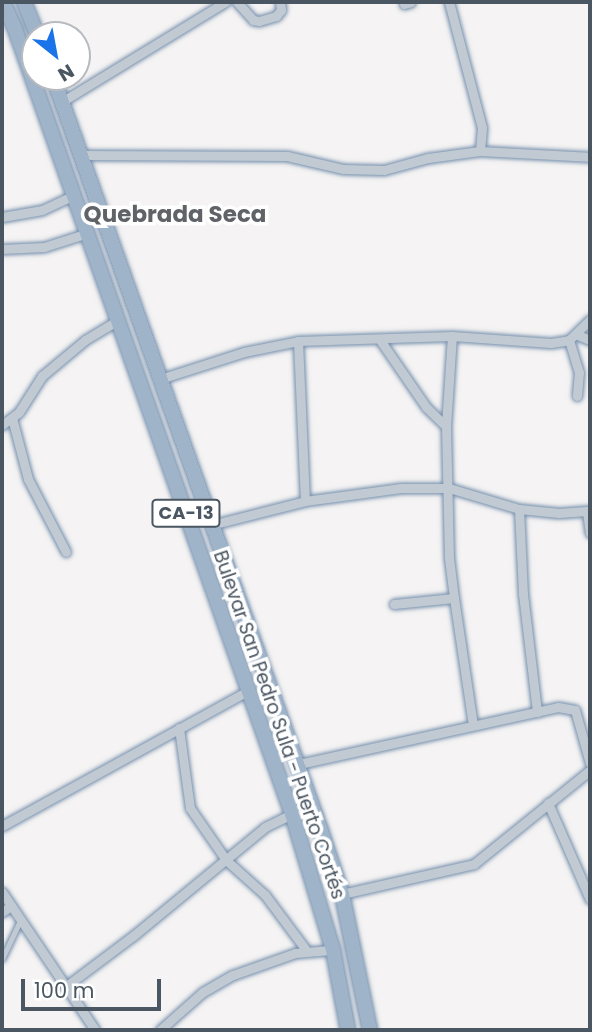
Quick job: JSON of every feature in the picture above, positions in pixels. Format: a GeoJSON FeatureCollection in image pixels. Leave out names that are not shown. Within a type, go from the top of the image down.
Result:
{"type":"FeatureCollection","features":[{"type":"Feature","properties":{"kind":"highway","name":"Bulevar San Pedro Sula - Puerto Cortés"},"geometry":{"type":"LineString","coordinates":[[3,2],[8,30],[88,233],[292,814],[333,950],[348,1030]]}},
{"type":"Feature","properties":{"kind":"highway"},"geometry":{"type":"LineString","coordinates":[[24,2],[31,21]]}},
{"type":"Feature","properties":{"kind":"highway","name":"Bulevar San Pedro Sula - Puerto Cortés"},"geometry":{"type":"LineString","coordinates":[[59,91],[160,379],[215,524],[246,622],[299,764],[342,894],[370,1030]]}},
{"type":"Feature","properties":{"kind":"street"},"geometry":{"type":"LineString","coordinates":[[63,101],[225,2]]}},
{"type":"Feature","properties":{"kind":"street"},"geometry":{"type":"LineString","coordinates":[[237,2],[253,20],[259,21],[276,16],[281,9],[280,2]]}},
{"type":"Feature","properties":{"kind":"street"},"geometry":{"type":"LineString","coordinates":[[449,2],[482,128],[480,151]]}},
{"type":"Feature","properties":{"kind":"street"},"geometry":{"type":"LineString","coordinates":[[81,155],[288,156],[343,169],[384,170],[428,158],[480,151],[590,157]]}},
{"type":"Feature","properties":{"kind":"street"},"geometry":{"type":"LineString","coordinates":[[2,217],[42,210],[74,195]]}},
{"type":"Feature","properties":{"kind":"street"},"geometry":{"type":"LineString","coordinates":[[2,250],[44,247],[88,233]]}},
{"type":"Feature","properties":{"kind":"street"},"geometry":{"type":"LineString","coordinates":[[2,425],[12,418],[42,376],[85,340],[118,320]]}},
{"type":"Feature","properties":{"kind":"street"},"geometry":{"type":"LineString","coordinates":[[573,338],[590,320]]}},
{"type":"Feature","properties":{"kind":"street"},"geometry":{"type":"LineString","coordinates":[[160,379],[244,352],[298,341],[452,336],[551,343],[573,338],[590,340]]}},
{"type":"Feature","properties":{"kind":"street"},"geometry":{"type":"LineString","coordinates":[[452,336],[446,426],[449,558],[473,725]]}},
{"type":"Feature","properties":{"kind":"street"},"geometry":{"type":"LineString","coordinates":[[573,338],[579,372],[577,396]]}},
{"type":"Feature","properties":{"kind":"street"},"geometry":{"type":"LineString","coordinates":[[380,340],[426,407],[446,426]]}},
{"type":"Feature","properties":{"kind":"street"},"geometry":{"type":"LineString","coordinates":[[298,341],[305,500]]}},
{"type":"Feature","properties":{"kind":"street"},"geometry":{"type":"LineString","coordinates":[[12,418],[15,441],[28,479],[66,552]]}},
{"type":"Feature","properties":{"kind":"street"},"geometry":{"type":"LineString","coordinates":[[215,524],[305,500],[401,488],[449,488],[519,509],[589,512],[590,533]]}},
{"type":"Feature","properties":{"kind":"street"},"geometry":{"type":"LineString","coordinates":[[519,509],[523,594],[537,712]]}},
{"type":"Feature","properties":{"kind":"street"},"geometry":{"type":"LineString","coordinates":[[394,604],[454,598]]}},
{"type":"Feature","properties":{"kind":"street"},"geometry":{"type":"LineString","coordinates":[[2,826],[248,691]]}},
{"type":"Feature","properties":{"kind":"street"},"geometry":{"type":"LineString","coordinates":[[299,764],[558,707],[575,710],[590,763]]}},
{"type":"Feature","properties":{"kind":"street"},"geometry":{"type":"LineString","coordinates":[[179,728],[190,808],[226,860],[265,895],[306,950]]}},
{"type":"Feature","properties":{"kind":"street"},"geometry":{"type":"LineString","coordinates":[[342,894],[474,864],[590,769]]}},
{"type":"Feature","properties":{"kind":"street"},"geometry":{"type":"LineString","coordinates":[[548,803],[590,899]]}},
{"type":"Feature","properties":{"kind":"street"},"geometry":{"type":"LineString","coordinates":[[65,987],[264,827],[292,814]]}},
{"type":"Feature","properties":{"kind":"street"},"geometry":{"type":"LineString","coordinates":[[2,892],[95,1030]]}},
{"type":"Feature","properties":{"kind":"street"},"geometry":{"type":"LineString","coordinates":[[2,912],[11,906]]}},
{"type":"Feature","properties":{"kind":"street"},"geometry":{"type":"LineString","coordinates":[[160,1030],[204,992],[233,975],[260,963],[306,950],[333,950]]}},
{"type":"Feature","properties":{"kind":"lane"},"geometry":{"type":"LineString","coordinates":[[2,959],[21,920]]}},
{"type":"Feature","properties":{"kind":"district","name":"Quebrada Seca"},"geometry":{"type":"Point","coordinates":[175,214]}}]}
